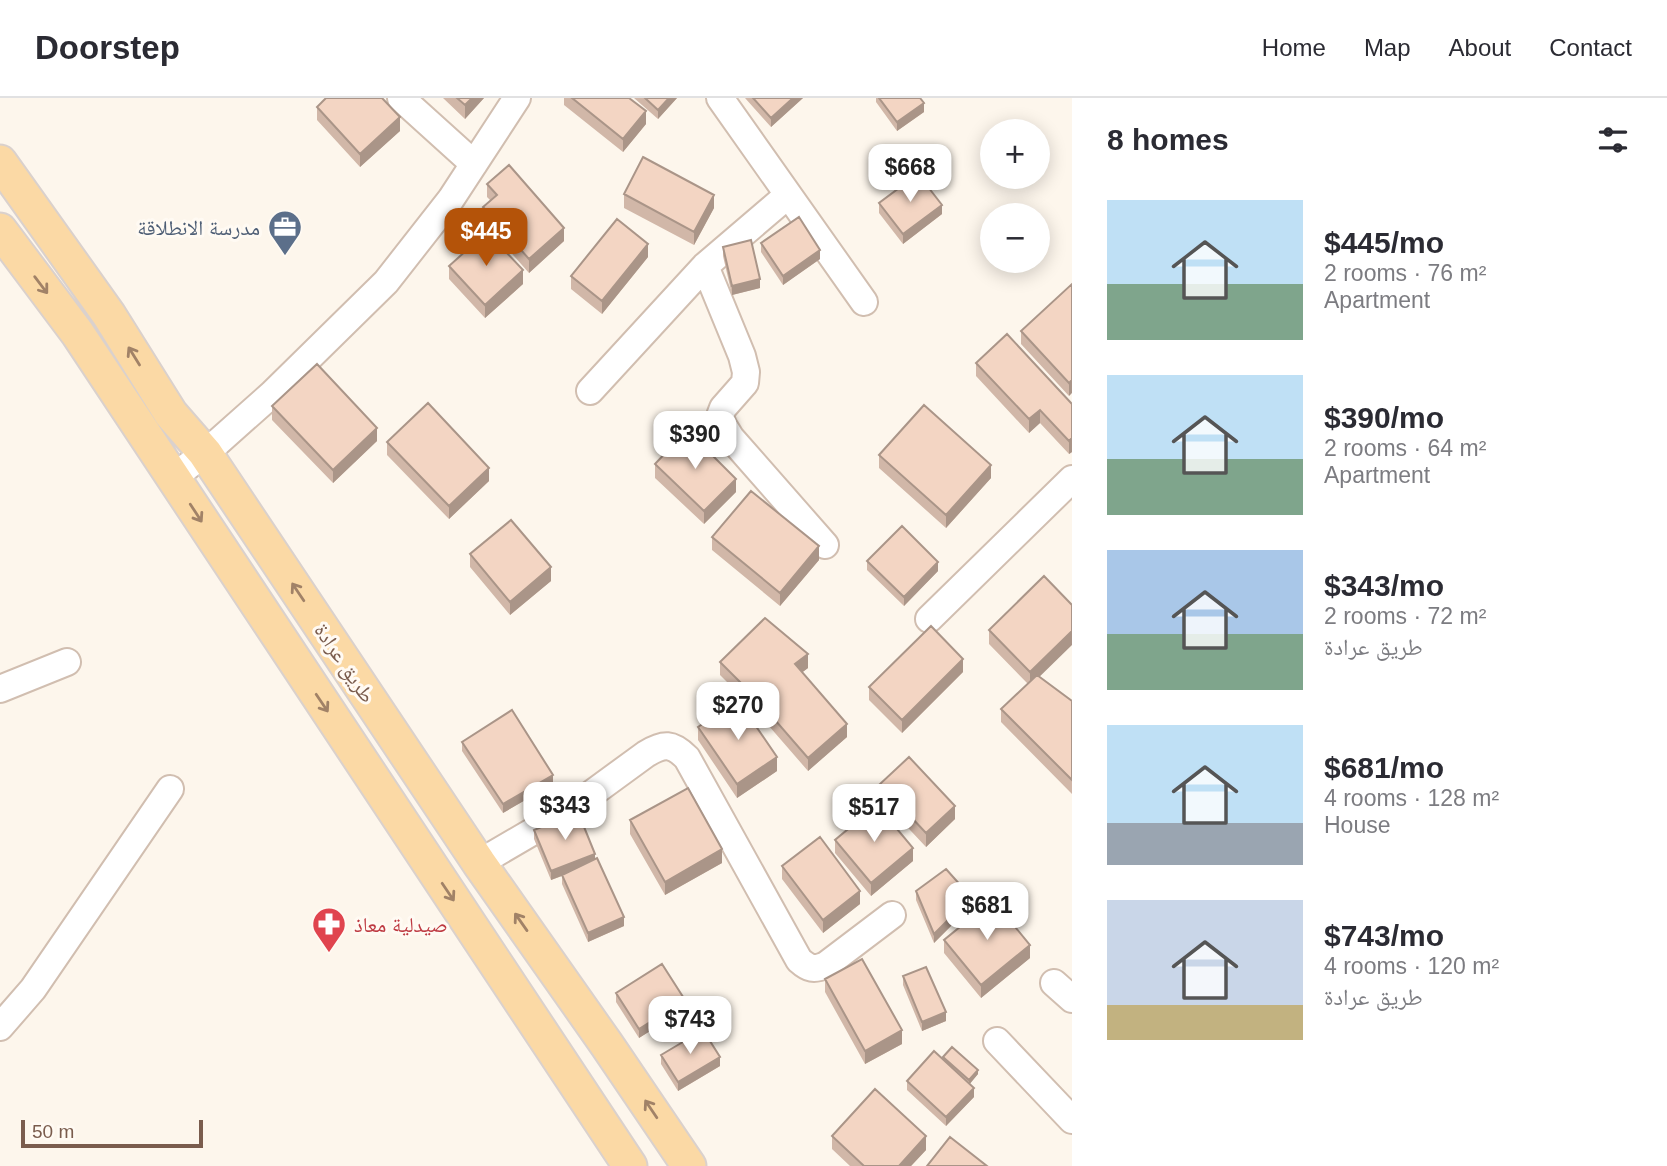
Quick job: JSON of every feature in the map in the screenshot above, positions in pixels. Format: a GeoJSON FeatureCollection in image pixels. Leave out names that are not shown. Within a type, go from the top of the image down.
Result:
{"type":"FeatureCollection","features":[{"type":"Feature","properties":{"kind":"main road","name":"طريق عرادة"},"geometry":{"type":"LineString","coordinates":[[0,162],[109,315],[171,414],[205,453],[479,863],[689,1166]]}},
{"type":"Feature","properties":{"kind":"main road"},"geometry":{"type":"LineString","coordinates":[[0,230],[78,334],[630,1166]]}},
{"type":"Feature","properties":{"kind":"street"},"geometry":{"type":"LineString","coordinates":[[401,98],[474,164]]}},
{"type":"Feature","properties":{"kind":"street"},"geometry":{"type":"LineString","coordinates":[[173,478],[272,394],[386,282],[451,199],[517,98]]}},
{"type":"Feature","properties":{"kind":"street"},"geometry":{"type":"LineString","coordinates":[[720,98],[864,302]]}},
{"type":"Feature","properties":{"kind":"street"},"geometry":{"type":"LineString","coordinates":[[590,391],[705,266],[788,195]]}},
{"type":"Feature","properties":{"kind":"street"},"geometry":{"type":"LineString","coordinates":[[705,266],[746,372],[745,383],[723,408],[720,416],[723,425],[731,438],[825,545]]}},
{"type":"Feature","properties":{"kind":"street"},"geometry":{"type":"LineString","coordinates":[[929,619],[1072,479]]}},
{"type":"Feature","properties":{"kind":"street"},"geometry":{"type":"LineString","coordinates":[[0,689],[67,662]]}},
{"type":"Feature","properties":{"kind":"street"},"geometry":{"type":"LineString","coordinates":[[479,863],[568,811],[656,748],[668,745],[679,749],[687,758],[799,960],[807,967],[816,970],[826,965],[892,915]]}},
{"type":"Feature","properties":{"kind":"street"},"geometry":{"type":"LineString","coordinates":[[0,1027],[33,989],[170,789]]}},
{"type":"Feature","properties":{"kind":"street"},"geometry":{"type":"LineString","coordinates":[[997,1041],[1072,1120]]}},
{"type":"Feature","properties":{"kind":"building"},"geometry":{"type":"Polygon","coordinates":[[[326,98],[382,98],[400,117],[360,154],[317,107],[326,98]]]}},
{"type":"Feature","properties":{"kind":"building"},"geometry":{"type":"Polygon","coordinates":[[[457,98],[472,98],[465,105],[457,98]]]}},
{"type":"Feature","properties":{"kind":"building"},"geometry":{"type":"Polygon","coordinates":[[[572,98],[629,98],[646,111],[623,139],[572,98]]]}},
{"type":"Feature","properties":{"kind":"building"},"geometry":{"type":"Polygon","coordinates":[[[645,98],[669,98],[658,110],[645,98]]]}},
{"type":"Feature","properties":{"kind":"building"},"geometry":{"type":"Polygon","coordinates":[[[753,98],[793,98],[771,118],[753,98]]]}},
{"type":"Feature","properties":{"kind":"building"},"geometry":{"type":"Polygon","coordinates":[[[879,98],[920,98],[924,103],[897,122],[879,98]]]}},
{"type":"Feature","properties":{"kind":"building"},"geometry":{"type":"Polygon","coordinates":[[[643,157],[714,195],[694,232],[624,194],[643,157]]]}},
{"type":"Feature","properties":{"kind":"building"},"geometry":{"type":"Polygon","coordinates":[[[509,165],[564,228],[529,259],[483,207],[497,195],[487,184],[509,165]]]}},
{"type":"Feature","properties":{"kind":"building"},"geometry":{"type":"Polygon","coordinates":[[[918,174],[942,205],[903,234],[879,203],[918,174]]]}},
{"type":"Feature","properties":{"kind":"building"},"geometry":{"type":"Polygon","coordinates":[[[799,217],[820,250],[783,276],[761,243],[799,217]]]}},
{"type":"Feature","properties":{"kind":"building"},"geometry":{"type":"Polygon","coordinates":[[[617,219],[648,244],[602,301],[571,276],[617,219]]]}},
{"type":"Feature","properties":{"kind":"building"},"geometry":{"type":"Polygon","coordinates":[[[487,232],[523,270],[485,305],[449,266],[487,232]]]}},
{"type":"Feature","properties":{"kind":"building"},"geometry":{"type":"Polygon","coordinates":[[[751,240],[760,279],[732,286],[723,247],[751,240]]]}},
{"type":"Feature","properties":{"kind":"building"},"geometry":{"type":"Polygon","coordinates":[[[1072,284],[1072,380],[1069,383],[1021,331],[1072,284]]]}},
{"type":"Feature","properties":{"kind":"building"},"geometry":{"type":"Polygon","coordinates":[[[1007,334],[1072,404],[1072,438],[1069,441],[1040,410],[1029,419],[976,363],[1007,334]]]}},
{"type":"Feature","properties":{"kind":"building"},"geometry":{"type":"Polygon","coordinates":[[[317,364],[377,428],[333,470],[272,406],[317,364]]]}},
{"type":"Feature","properties":{"kind":"building"},"geometry":{"type":"Polygon","coordinates":[[[428,403],[489,468],[449,506],[387,442],[428,403]]]}},
{"type":"Feature","properties":{"kind":"building"},"geometry":{"type":"Polygon","coordinates":[[[924,405],[991,465],[946,515],[879,455],[924,405]]]}},
{"type":"Feature","properties":{"kind":"building"},"geometry":{"type":"Polygon","coordinates":[[[687,430],[736,479],[704,511],[655,464],[687,430]]]}},
{"type":"Feature","properties":{"kind":"building"},"geometry":{"type":"Polygon","coordinates":[[[751,491],[819,546],[780,593],[712,537],[751,491]]]}},
{"type":"Feature","properties":{"kind":"building"},"geometry":{"type":"Polygon","coordinates":[[[511,520],[551,567],[510,602],[470,554],[511,520]]]}},
{"type":"Feature","properties":{"kind":"building"},"geometry":{"type":"Polygon","coordinates":[[[902,526],[938,562],[904,597],[867,561],[902,526]]]}},
{"type":"Feature","properties":{"kind":"building"},"geometry":{"type":"Polygon","coordinates":[[[1044,576],[1072,605],[1072,631],[1030,672],[989,630],[1044,576]]]}},
{"type":"Feature","properties":{"kind":"building"},"geometry":{"type":"Polygon","coordinates":[[[765,618],[808,654],[795,664],[847,724],[808,758],[756,698],[720,662],[765,618]]]}},
{"type":"Feature","properties":{"kind":"building"},"geometry":{"type":"Polygon","coordinates":[[[931,626],[963,659],[902,720],[869,687],[931,626]]]}},
{"type":"Feature","properties":{"kind":"building"},"geometry":{"type":"Polygon","coordinates":[[[1037,675],[1072,701],[1072,780],[1001,709],[1037,675]]]}},
{"type":"Feature","properties":{"kind":"building"},"geometry":{"type":"Polygon","coordinates":[[[738,700],[777,757],[737,784],[698,727],[738,700]]]}},
{"type":"Feature","properties":{"kind":"building"},"geometry":{"type":"Polygon","coordinates":[[[512,710],[553,775],[503,804],[462,742],[512,710]]]}},
{"type":"Feature","properties":{"kind":"building"},"geometry":{"type":"Polygon","coordinates":[[[909,757],[955,806],[926,833],[880,784],[909,757]]]}},
{"type":"Feature","properties":{"kind":"building"},"geometry":{"type":"Polygon","coordinates":[[[688,788],[722,849],[665,882],[630,820],[688,788]]]}},
{"type":"Feature","properties":{"kind":"building"},"geometry":{"type":"Polygon","coordinates":[[[877,805],[913,848],[871,883],[835,840],[877,805]]]}},
{"type":"Feature","properties":{"kind":"building"},"geometry":{"type":"Polygon","coordinates":[[[578,812],[595,854],[551,871],[534,830],[578,812]]]}},
{"type":"Feature","properties":{"kind":"building"},"geometry":{"type":"Polygon","coordinates":[[[820,837],[860,891],[823,920],[782,866],[820,837]]]}},
{"type":"Feature","properties":{"kind":"building"},"geometry":{"type":"Polygon","coordinates":[[[597,858],[624,917],[588,933],[562,875],[597,858]]]}},
{"type":"Feature","properties":{"kind":"building"},"geometry":{"type":"Polygon","coordinates":[[[946,869],[971,897],[934,934],[916,891],[946,869]]]}},
{"type":"Feature","properties":{"kind":"building"},"geometry":{"type":"Polygon","coordinates":[[[993,900],[1030,945],[981,985],[944,940],[993,900]]]}},
{"type":"Feature","properties":{"kind":"building"},"geometry":{"type":"Polygon","coordinates":[[[862,959],[902,1030],[865,1051],[825,979],[862,959]]]}},
{"type":"Feature","properties":{"kind":"building"},"geometry":{"type":"Polygon","coordinates":[[[662,964],[685,1000],[639,1029],[616,993],[662,964]]]}},
{"type":"Feature","properties":{"kind":"building"},"geometry":{"type":"Polygon","coordinates":[[[926,967],[946,1012],[922,1022],[903,976],[926,967]]]}},
{"type":"Feature","properties":{"kind":"building"},"geometry":{"type":"Polygon","coordinates":[[[703,1030],[720,1057],[678,1082],[661,1055],[703,1030]]]}},
{"type":"Feature","properties":{"kind":"building"},"geometry":{"type":"Polygon","coordinates":[[[952,1047],[978,1070],[969,1080],[943,1057],[952,1047]]]}},
{"type":"Feature","properties":{"kind":"building"},"geometry":{"type":"Polygon","coordinates":[[[934,1051],[974,1088],[946,1117],[907,1081],[934,1051]]]}},
{"type":"Feature","properties":{"kind":"building"},"geometry":{"type":"Polygon","coordinates":[[[875,1089],[926,1136],[899,1166],[864,1166],[832,1136],[875,1089]]]}},
{"type":"Feature","properties":{"kind":"building"},"geometry":{"type":"Polygon","coordinates":[[[950,1137],[987,1166],[927,1166],[950,1137]]]}},
{"type":"Feature","properties":{"kind":"place","name":"مدرسة الانطلاقة"},"geometry":{"type":"Point","coordinates":[285,257]}},
{"type":"Feature","properties":{"kind":"place","name":"صيدلية معاذ"},"geometry":{"type":"Point","coordinates":[329,954]}}]}
